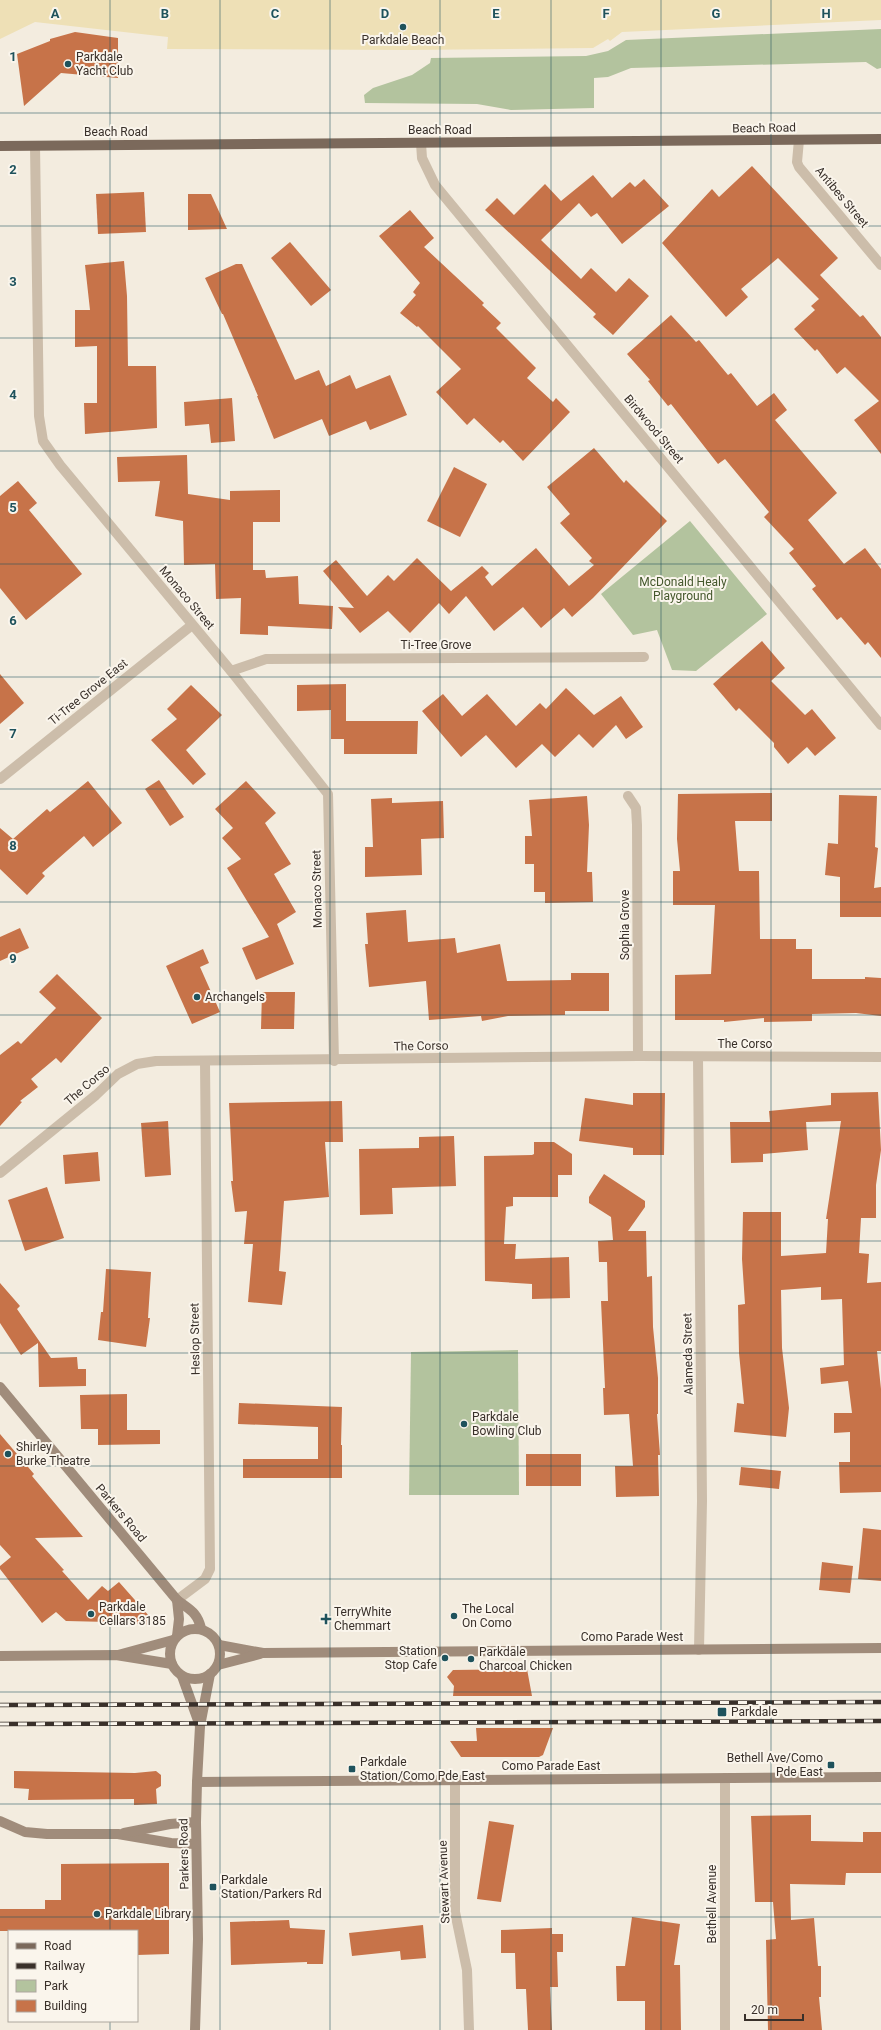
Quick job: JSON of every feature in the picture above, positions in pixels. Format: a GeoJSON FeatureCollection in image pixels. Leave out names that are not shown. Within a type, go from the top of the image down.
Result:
{"type":"FeatureCollection","features":[{"type":"Feature","properties":{"kind":"main road","name":"Beach Road"},"geometry":{"type":"LineString","coordinates":[[0,146],[881,139]]}},
{"type":"Feature","properties":{"kind":"street","name":"Antibes Street"},"geometry":{"type":"LineString","coordinates":[[799,140],[797,162],[800,167],[881,265]]}},
{"type":"Feature","properties":{"kind":"street","name":"Birdwood Street"},"geometry":{"type":"LineString","coordinates":[[421,143],[422,158],[435,185],[881,725]]}},
{"type":"Feature","properties":{"kind":"street","name":"Monaco Street"},"geometry":{"type":"LineString","coordinates":[[35,146],[39,416],[43,441],[60,465],[231,671],[328,794],[334,1061]]}},
{"type":"Feature","properties":{"kind":"street","name":"Ti-Tree Grove East"},"geometry":{"type":"LineString","coordinates":[[0,779],[192,625]]}},
{"type":"Feature","properties":{"kind":"street","name":"Ti-Tree Grove"},"geometry":{"type":"LineString","coordinates":[[231,671],[266,659],[644,657]]}},
{"type":"Feature","properties":{"kind":"street","name":"Sophia Grove"},"geometry":{"type":"LineString","coordinates":[[628,796],[636,808],[637,825],[638,1056]]}},
{"type":"Feature","properties":{"kind":"street","name":"The Corso"},"geometry":{"type":"LineString","coordinates":[[0,1173],[96,1095],[118,1074],[137,1064],[149,1062],[334,1061],[638,1056],[698,1058],[881,1057]]}},
{"type":"Feature","properties":{"kind":"street","name":"Alameda Street"},"geometry":{"type":"LineString","coordinates":[[698,1058],[702,1501],[699,1650]]}},
{"type":"Feature","properties":{"kind":"street","name":"Heslop Street"},"geometry":{"type":"LineString","coordinates":[[177,1600],[205,1579],[210,1569],[204,1062]]}},
{"type":"Feature","properties":{"kind":"street","name":"Parkers Road"},"geometry":{"type":"LineString","coordinates":[[0,1387],[177,1600],[194,1612],[198,1618],[201,1628]]}},
{"type":"Feature","properties":{"kind":"street"},"geometry":{"type":"LineString","coordinates":[[116,1655],[175,1638],[184,1630],[201,1628],[215,1637],[219,1644],[220,1658],[218,1665],[210,1674],[196,1679],[182,1676],[172,1664],[170,1656],[175,1638],[179,1619],[177,1600]]}},
{"type":"Feature","properties":{"kind":"street","name":"Como Parade West"},"geometry":{"type":"LineString","coordinates":[[219,1644],[263,1653],[881,1648]]}},
{"type":"Feature","properties":{"kind":"street","name":"Como Parade West"},"geometry":{"type":"LineString","coordinates":[[218,1665],[263,1653]]}},
{"type":"Feature","properties":{"kind":"street"},"geometry":{"type":"LineString","coordinates":[[0,1656],[116,1655],[172,1664]]}},
{"type":"Feature","properties":{"kind":"street","name":"Parkers Road"},"geometry":{"type":"LineString","coordinates":[[195,2030],[198,1939],[196,1844],[197,1782],[200,1726],[210,1674]]}},
{"type":"Feature","properties":{"kind":"street","name":"Parkers Road"},"geometry":{"type":"LineString","coordinates":[[182,1676],[200,1726]]}},
{"type":"Feature","properties":{"kind":"street","name":"Como Parade East"},"geometry":{"type":"LineString","coordinates":[[197,1782],[881,1777]]}},
{"type":"Feature","properties":{"kind":"street","name":"Bethell Avenue"},"geometry":{"type":"LineString","coordinates":[[725,1778],[725,2030]]}},
{"type":"Feature","properties":{"kind":"street","name":"Stewart Avenue"},"geometry":{"type":"LineString","coordinates":[[455,1780],[455,1912],[467,1970],[469,2030]]}},
{"type":"Feature","properties":{"kind":"street"},"geometry":{"type":"LineString","coordinates":[[0,1821],[25,1832],[118,1834],[171,1843],[196,1844]]}},
{"type":"Feature","properties":{"kind":"street"},"geometry":{"type":"LineString","coordinates":[[118,1834],[170,1824],[196,1822]]}},
{"type":"Feature","properties":{"kind":"green space"},"geometry":{"type":"Polygon","coordinates":[[[881,29],[881,68],[877,69],[866,62],[631,68],[608,77],[594,78],[594,108],[511,110],[477,104],[365,103],[364,95],[373,88],[412,75],[430,63],[431,58],[586,56],[608,51],[626,40],[881,29]]]}},
{"type":"Feature","properties":{"kind":"green space","name":"McDonald Healy Playground"},"geometry":{"type":"Polygon","coordinates":[[[690,521],[767,614],[696,671],[672,670],[657,630],[633,635],[601,594],[690,521]]]}},
{"type":"Feature","properties":{"kind":"green space","name":"Parkdale Bowling Club"},"geometry":{"type":"Polygon","coordinates":[[[518,1350],[519,1495],[409,1495],[411,1352],[518,1350]]]}},
{"type":"Feature","properties":{"kind":"sand","name":"Parkdale Beach"},"geometry":{"type":"Polygon","coordinates":[[[0,0],[881,0],[881,20],[622,32],[610,41],[608,39],[593,48],[407,50],[167,49],[168,37],[35,22],[0,39],[0,0]]]}},
{"type":"Feature","properties":{"kind":"building","name":"Parkdale Yacht Club"},"geometry":{"type":"Polygon","coordinates":[[[75,32],[118,38],[118,78],[61,73],[24,106],[17,54],[50,41],[50,39],[75,32]]]}},
{"type":"Feature","properties":{"kind":"building"},"geometry":{"type":"Polygon","coordinates":[[[752,166],[838,258],[820,275],[860,317],[863,315],[881,337],[881,454],[854,420],[879,401],[845,367],[837,374],[817,349],[815,351],[794,329],[815,310],[811,306],[819,299],[778,258],[741,289],[748,297],[726,317],[662,243],[712,189],[719,197],[752,166]]]}},
{"type":"Feature","properties":{"kind":"building"},"geometry":{"type":"Polygon","coordinates":[[[593,175],[612,198],[630,182],[635,187],[644,179],[669,206],[622,244],[597,213],[591,217],[579,203],[541,240],[581,279],[591,268],[616,292],[629,278],[649,296],[613,335],[593,317],[596,314],[485,210],[497,198],[514,215],[545,184],[561,201],[593,175]]]}},
{"type":"Feature","properties":{"kind":"building"},"geometry":{"type":"Polygon","coordinates":[[[144,192],[146,232],[98,234],[96,194],[144,192]]]}},
{"type":"Feature","properties":{"kind":"building"},"geometry":{"type":"Polygon","coordinates":[[[188,194],[211,194],[227,229],[188,230],[188,194]]]}},
{"type":"Feature","properties":{"kind":"building"},"geometry":{"type":"Polygon","coordinates":[[[410,210],[434,238],[424,247],[484,303],[482,305],[501,323],[496,328],[536,368],[527,378],[553,402],[556,398],[570,412],[523,461],[503,440],[500,443],[474,418],[467,425],[436,392],[461,369],[418,326],[417,327],[400,313],[416,295],[413,292],[420,283],[379,236],[410,210]]]}},
{"type":"Feature","properties":{"kind":"building"},"geometry":{"type":"Polygon","coordinates":[[[290,242],[331,290],[311,306],[271,258],[290,242]]]}},
{"type":"Feature","properties":{"kind":"building"},"geometry":{"type":"Polygon","coordinates":[[[124,261],[127,296],[128,366],[156,366],[157,428],[85,434],[84,403],[97,403],[97,346],[75,347],[75,310],[90,310],[85,265],[124,261]]]}},
{"type":"Feature","properties":{"kind":"building"},"geometry":{"type":"Polygon","coordinates":[[[236,264],[242,264],[295,380],[319,370],[326,386],[350,375],[356,389],[390,375],[407,415],[370,430],[366,421],[329,436],[322,419],[274,439],[258,396],[223,314],[205,278],[236,264]]]}},
{"type":"Feature","properties":{"kind":"building"},"geometry":{"type":"Polygon","coordinates":[[[671,315],[696,342],[699,340],[728,375],[731,373],[757,406],[774,393],[787,410],[775,420],[837,493],[808,520],[844,564],[865,548],[881,569],[881,658],[868,642],[865,645],[841,617],[837,620],[812,589],[816,586],[789,553],[794,549],[764,517],[769,512],[725,459],[718,464],[671,404],[668,406],[648,381],[650,380],[627,354],[671,315]]]}},
{"type":"Feature","properties":{"kind":"building"},"geometry":{"type":"Polygon","coordinates":[[[232,398],[235,441],[211,443],[209,424],[185,426],[184,402],[232,398]]]}},
{"type":"Feature","properties":{"kind":"building"},"geometry":{"type":"Polygon","coordinates":[[[594,448],[624,483],[626,480],[667,521],[593,598],[572,617],[564,608],[541,628],[523,607],[494,631],[466,596],[449,614],[439,603],[410,633],[388,611],[360,633],[338,607],[354,608],[323,571],[336,560],[367,596],[388,575],[394,581],[417,558],[451,591],[482,566],[489,573],[485,577],[492,586],[536,548],[569,586],[594,565],[589,561],[592,558],[560,523],[570,514],[547,487],[594,448]]]}},
{"type":"Feature","properties":{"kind":"building"},"geometry":{"type":"Polygon","coordinates":[[[187,455],[188,494],[230,500],[230,491],[280,490],[280,522],[253,522],[253,570],[265,570],[266,578],[298,576],[299,604],[333,606],[332,629],[268,626],[268,635],[240,634],[241,598],[216,599],[215,564],[184,565],[183,521],[155,516],[160,481],[118,482],[117,457],[187,455]]]}},
{"type":"Feature","properties":{"kind":"building"},"geometry":{"type":"Polygon","coordinates":[[[454,467],[487,484],[460,537],[427,521],[454,467]]]}},
{"type":"Feature","properties":{"kind":"building"},"geometry":{"type":"Polygon","coordinates":[[[18,481],[37,503],[29,510],[82,574],[26,620],[0,588],[0,496],[18,481]]]}},
{"type":"Feature","properties":{"kind":"building"},"geometry":{"type":"Polygon","coordinates":[[[762,641],[785,668],[771,681],[805,715],[812,709],[836,738],[815,756],[807,747],[788,764],[774,747],[774,743],[739,708],[736,711],[713,684],[762,641]]]}},
{"type":"Feature","properties":{"kind":"building"},"geometry":{"type":"Polygon","coordinates":[[[0,674],[24,703],[0,724],[0,674]]]}},
{"type":"Feature","properties":{"kind":"building"},"geometry":{"type":"Polygon","coordinates":[[[346,684],[346,721],[418,721],[417,754],[344,754],[344,739],[331,739],[331,710],[297,711],[297,685],[346,684]]]}},
{"type":"Feature","properties":{"kind":"building"},"geometry":{"type":"Polygon","coordinates":[[[191,685],[222,715],[186,750],[206,774],[193,785],[151,740],[177,719],[167,709],[191,685]]]}},
{"type":"Feature","properties":{"kind":"building"},"geometry":{"type":"Polygon","coordinates":[[[566,688],[594,715],[621,696],[643,727],[626,739],[616,725],[593,748],[579,734],[555,757],[542,744],[516,768],[486,735],[461,757],[422,711],[443,694],[462,716],[487,694],[516,726],[540,703],[546,709],[566,688]]]}},
{"type":"Feature","properties":{"kind":"building"},"geometry":{"type":"Polygon","coordinates":[[[159,780],[184,817],[170,826],[145,789],[159,780]]]}},
{"type":"Feature","properties":{"kind":"building"},"geometry":{"type":"Polygon","coordinates":[[[88,781],[122,823],[93,847],[84,836],[42,873],[45,876],[27,895],[0,869],[0,828],[13,839],[47,809],[50,812],[88,781]]]}},
{"type":"Feature","properties":{"kind":"building"},"geometry":{"type":"Polygon","coordinates":[[[246,781],[276,813],[265,823],[291,864],[274,874],[296,912],[277,924],[294,964],[256,980],[242,948],[269,937],[227,868],[241,859],[222,838],[233,828],[215,809],[246,781]]]}},
{"type":"Feature","properties":{"kind":"building"},"geometry":{"type":"Polygon","coordinates":[[[772,793],[772,821],[735,821],[739,871],[759,871],[760,939],[796,939],[796,949],[812,949],[812,979],[865,979],[865,977],[881,978],[881,1016],[856,1013],[812,1014],[812,1021],[764,1022],[764,1018],[724,1022],[724,1020],[675,1020],[675,975],[711,974],[715,905],[673,905],[673,871],[680,871],[677,839],[678,794],[772,793]]]}},
{"type":"Feature","properties":{"kind":"building"},"geometry":{"type":"Polygon","coordinates":[[[839,795],[877,796],[875,847],[878,848],[874,888],[881,887],[881,917],[840,917],[840,877],[825,875],[828,843],[838,844],[839,795]]]}},
{"type":"Feature","properties":{"kind":"building"},"geometry":{"type":"Polygon","coordinates":[[[587,796],[589,825],[587,872],[592,872],[593,902],[545,903],[545,892],[534,892],[534,864],[525,864],[525,836],[532,836],[529,800],[587,796]]]}},
{"type":"Feature","properties":{"kind":"building"},"geometry":{"type":"Polygon","coordinates":[[[392,798],[392,803],[443,801],[444,838],[421,839],[422,875],[365,877],[365,847],[373,847],[371,799],[392,798]]]}},
{"type":"Feature","properties":{"kind":"building"},"geometry":{"type":"Polygon","coordinates":[[[406,910],[408,942],[455,938],[457,953],[500,944],[507,981],[571,980],[571,973],[609,973],[609,1011],[565,1011],[565,1015],[508,1016],[482,1021],[481,1016],[429,1020],[426,981],[369,987],[365,944],[368,944],[366,913],[406,910]]]}},
{"type":"Feature","properties":{"kind":"building"},"geometry":{"type":"Polygon","coordinates":[[[20,928],[29,948],[0,961],[0,937],[20,928]]]}},
{"type":"Feature","properties":{"kind":"building","name":"Archangels"},"geometry":{"type":"Polygon","coordinates":[[[203,949],[209,963],[200,967],[220,1012],[192,1024],[166,966],[203,949]]]}},
{"type":"Feature","properties":{"kind":"building"},"geometry":{"type":"Polygon","coordinates":[[[57,974],[102,1018],[61,1063],[56,1058],[31,1079],[38,1087],[20,1101],[22,1102],[0,1126],[0,1055],[18,1041],[21,1044],[56,1008],[39,992],[57,974]]]}},
{"type":"Feature","properties":{"kind":"building"},"geometry":{"type":"Polygon","coordinates":[[[262,992],[295,992],[294,1029],[261,1029],[262,992]]]}},
{"type":"Feature","properties":{"kind":"building"},"geometry":{"type":"Polygon","coordinates":[[[878,1092],[881,1150],[876,1185],[876,1218],[861,1218],[859,1253],[869,1254],[867,1283],[881,1282],[881,1351],[877,1351],[881,1389],[881,1492],[840,1493],[839,1462],[850,1462],[850,1432],[834,1433],[834,1413],[852,1413],[848,1381],[821,1384],[820,1368],[844,1365],[842,1299],[821,1300],[821,1287],[781,1290],[782,1348],[789,1408],[786,1437],[734,1432],[737,1403],[744,1404],[739,1353],[738,1305],[745,1304],[742,1259],[743,1212],[781,1212],[781,1256],[826,1253],[828,1219],[826,1219],[841,1121],[806,1122],[808,1150],[763,1154],[763,1162],[731,1163],[730,1122],[770,1122],[769,1111],[831,1105],[831,1093],[878,1092]]]}},
{"type":"Feature","properties":{"kind":"building"},"geometry":{"type":"Polygon","coordinates":[[[633,1093],[665,1093],[664,1155],[633,1155],[633,1148],[579,1141],[585,1098],[633,1105],[633,1093]]]}},
{"type":"Feature","properties":{"kind":"building"},"geometry":{"type":"Polygon","coordinates":[[[342,1101],[343,1142],[325,1142],[329,1197],[284,1201],[279,1271],[286,1272],[282,1305],[248,1302],[253,1244],[244,1244],[247,1211],[235,1212],[231,1181],[233,1181],[229,1103],[342,1101]]]}},
{"type":"Feature","properties":{"kind":"building"},"geometry":{"type":"Polygon","coordinates":[[[168,1121],[171,1175],[145,1177],[141,1123],[168,1121]]]}},
{"type":"Feature","properties":{"kind":"building"},"geometry":{"type":"Polygon","coordinates":[[[454,1136],[456,1186],[392,1188],[393,1214],[360,1215],[359,1149],[419,1148],[419,1137],[454,1136]]]}},
{"type":"Feature","properties":{"kind":"building"},"geometry":{"type":"Polygon","coordinates":[[[534,1142],[554,1142],[572,1154],[572,1175],[558,1175],[558,1197],[513,1197],[513,1206],[506,1207],[504,1244],[516,1244],[515,1259],[569,1257],[570,1298],[532,1299],[532,1284],[485,1281],[484,1156],[532,1155],[534,1154],[534,1142]]]}},
{"type":"Feature","properties":{"kind":"building"},"geometry":{"type":"Polygon","coordinates":[[[98,1152],[100,1181],[65,1184],[63,1155],[98,1152]]]}},
{"type":"Feature","properties":{"kind":"building"},"geometry":{"type":"Polygon","coordinates":[[[604,1174],[645,1201],[645,1207],[628,1231],[646,1231],[647,1277],[652,1276],[653,1327],[658,1378],[657,1414],[660,1455],[658,1455],[659,1496],[616,1497],[615,1466],[633,1466],[629,1414],[604,1415],[603,1388],[605,1388],[601,1301],[608,1301],[607,1262],[599,1262],[598,1241],[613,1240],[611,1217],[589,1203],[589,1197],[604,1174]]]}},
{"type":"Feature","properties":{"kind":"building"},"geometry":{"type":"Polygon","coordinates":[[[47,1187],[64,1238],[25,1251],[8,1200],[47,1187]]]}},
{"type":"Feature","properties":{"kind":"building"},"geometry":{"type":"Polygon","coordinates":[[[106,1269],[151,1272],[148,1318],[150,1318],[146,1347],[98,1340],[101,1312],[103,1312],[106,1269]]]}},
{"type":"Feature","properties":{"kind":"building"},"geometry":{"type":"Polygon","coordinates":[[[0,1283],[20,1306],[17,1309],[51,1358],[77,1357],[78,1369],[86,1369],[86,1386],[39,1387],[38,1343],[21,1355],[0,1323],[0,1283]]]}},
{"type":"Feature","properties":{"kind":"building"},"geometry":{"type":"Polygon","coordinates":[[[127,1394],[127,1430],[160,1430],[160,1444],[98,1445],[98,1429],[81,1429],[80,1395],[127,1394]]]}},
{"type":"Feature","properties":{"kind":"building"},"geometry":{"type":"Polygon","coordinates":[[[239,1403],[342,1407],[342,1478],[243,1478],[243,1459],[318,1459],[318,1427],[238,1424],[239,1403]]]}},
{"type":"Feature","properties":{"kind":"building"},"geometry":{"type":"Polygon","coordinates":[[[0,1434],[34,1474],[32,1476],[83,1537],[35,1538],[64,1570],[62,1571],[88,1600],[102,1586],[108,1591],[119,1582],[157,1625],[66,1621],[56,1612],[42,1623],[0,1569],[0,1566],[11,1557],[0,1545],[0,1434]]]}},
{"type":"Feature","properties":{"kind":"building"},"geometry":{"type":"Polygon","coordinates":[[[526,1454],[581,1454],[581,1486],[526,1486],[526,1454]]]}},
{"type":"Feature","properties":{"kind":"building"},"geometry":{"type":"Polygon","coordinates":[[[741,1467],[781,1471],[779,1489],[739,1485],[741,1467]]]}},
{"type":"Feature","properties":{"kind":"building"},"geometry":{"type":"Polygon","coordinates":[[[863,1528],[881,1530],[881,1581],[858,1579],[863,1528]]]}},
{"type":"Feature","properties":{"kind":"building"},"geometry":{"type":"Polygon","coordinates":[[[822,1562],[853,1566],[850,1593],[819,1590],[822,1562]]]}},
{"type":"Feature","properties":{"kind":"building"},"geometry":{"type":"Polygon","coordinates":[[[527,1669],[532,1696],[453,1696],[454,1686],[447,1677],[453,1670],[527,1669]]]}},
{"type":"Feature","properties":{"kind":"building"},"geometry":{"type":"Polygon","coordinates":[[[476,1728],[553,1728],[543,1755],[539,1757],[461,1757],[450,1741],[477,1741],[476,1728]]]}},
{"type":"Feature","properties":{"kind":"building"},"geometry":{"type":"Polygon","coordinates":[[[14,1771],[135,1773],[156,1771],[161,1775],[161,1786],[156,1789],[157,1804],[134,1805],[134,1799],[28,1800],[29,1789],[14,1788],[14,1771]]]}},
{"type":"Feature","properties":{"kind":"building"},"geometry":{"type":"Polygon","coordinates":[[[811,1815],[811,1841],[863,1842],[863,1832],[881,1832],[881,1873],[846,1873],[845,1885],[790,1884],[791,1920],[814,1918],[818,1966],[821,1966],[821,1997],[819,1997],[822,2030],[768,2030],[766,1940],[776,1939],[773,1902],[755,1902],[751,1816],[811,1815]]]}},
{"type":"Feature","properties":{"kind":"building"},"geometry":{"type":"Polygon","coordinates":[[[489,1821],[514,1825],[501,1902],[477,1899],[489,1821]]]}},
{"type":"Feature","properties":{"kind":"building"},"geometry":{"type":"Polygon","coordinates":[[[169,1863],[169,1954],[138,1955],[138,1930],[0,1931],[0,1909],[45,1909],[45,1900],[61,1900],[61,1864],[169,1863]]]}},
{"type":"Feature","properties":{"kind":"building"},"geometry":{"type":"Polygon","coordinates":[[[632,1917],[680,1924],[674,1965],[680,1965],[681,2030],[645,2030],[645,2001],[617,2001],[616,1966],[625,1966],[632,1917]]]}},
{"type":"Feature","properties":{"kind":"building"},"geometry":{"type":"Polygon","coordinates":[[[289,1920],[290,1928],[325,1930],[323,1964],[307,1964],[307,1962],[231,1965],[230,1922],[289,1920]]]}},
{"type":"Feature","properties":{"kind":"building"},"geometry":{"type":"Polygon","coordinates":[[[423,1925],[426,1958],[401,1960],[400,1951],[352,1956],[349,1933],[423,1925]]]}},
{"type":"Feature","properties":{"kind":"building"},"geometry":{"type":"Polygon","coordinates":[[[552,1928],[552,1934],[563,1934],[563,1952],[557,1952],[558,1987],[550,1987],[552,2030],[528,2030],[526,1989],[516,1989],[515,1953],[501,1953],[501,1930],[552,1928]]]}},
{"type":"Feature","properties":{"kind":"railway"},"geometry":{"type":"LineString","coordinates":[[0,1705],[881,1702]]}},
{"type":"Feature","properties":{"kind":"railway"},"geometry":{"type":"LineString","coordinates":[[0,1724],[881,1721]]}},
{"type":"Feature","properties":{"kind":"place","name":"Parkdale Beach"},"geometry":{"type":"Point","coordinates":[403,27]}},
{"type":"Feature","properties":{"kind":"place","name":"Parkdale Yacht Club"},"geometry":{"type":"Point","coordinates":[68,64]}},
{"type":"Feature","properties":{"kind":"place","name":"Archangels"},"geometry":{"type":"Point","coordinates":[197,997]}},
{"type":"Feature","properties":{"kind":"place","name":"Parkdale Bowling Club"},"geometry":{"type":"Point","coordinates":[464,1424]}},
{"type":"Feature","properties":{"kind":"place","name":"Shirley Burke Theatre"},"geometry":{"type":"Point","coordinates":[8,1454]}},
{"type":"Feature","properties":{"kind":"place","name":"Parkdale Cellars 3185"},"geometry":{"type":"Point","coordinates":[91,1614]}},
{"type":"Feature","properties":{"kind":"place","name":"The Local On Como"},"geometry":{"type":"Point","coordinates":[454,1616]}},
{"type":"Feature","properties":{"kind":"place","name":"TerryWhite Chemmart"},"geometry":{"type":"Point","coordinates":[326,1619]}},
{"type":"Feature","properties":{"kind":"place","name":"Station Stop Cafe"},"geometry":{"type":"Point","coordinates":[445,1658]}},
{"type":"Feature","properties":{"kind":"place","name":"Parkdale Charcoal Chicken"},"geometry":{"type":"Point","coordinates":[471,1659]}},
{"type":"Feature","properties":{"kind":"place","name":"Parkdale"},"geometry":{"type":"Point","coordinates":[722,1712]}},
{"type":"Feature","properties":{"kind":"place","name":"Bethell Ave/Como Pde East"},"geometry":{"type":"Point","coordinates":[831,1765]}},
{"type":"Feature","properties":{"kind":"place","name":"Parkdale Station/Como Pde East"},"geometry":{"type":"Point","coordinates":[352,1769]}},
{"type":"Feature","properties":{"kind":"place","name":"Parkdale Station/Parkers Rd"},"geometry":{"type":"Point","coordinates":[213,1887]}},
{"type":"Feature","properties":{"kind":"place","name":"Parkdale Library"},"geometry":{"type":"Point","coordinates":[97,1914]}}]}
